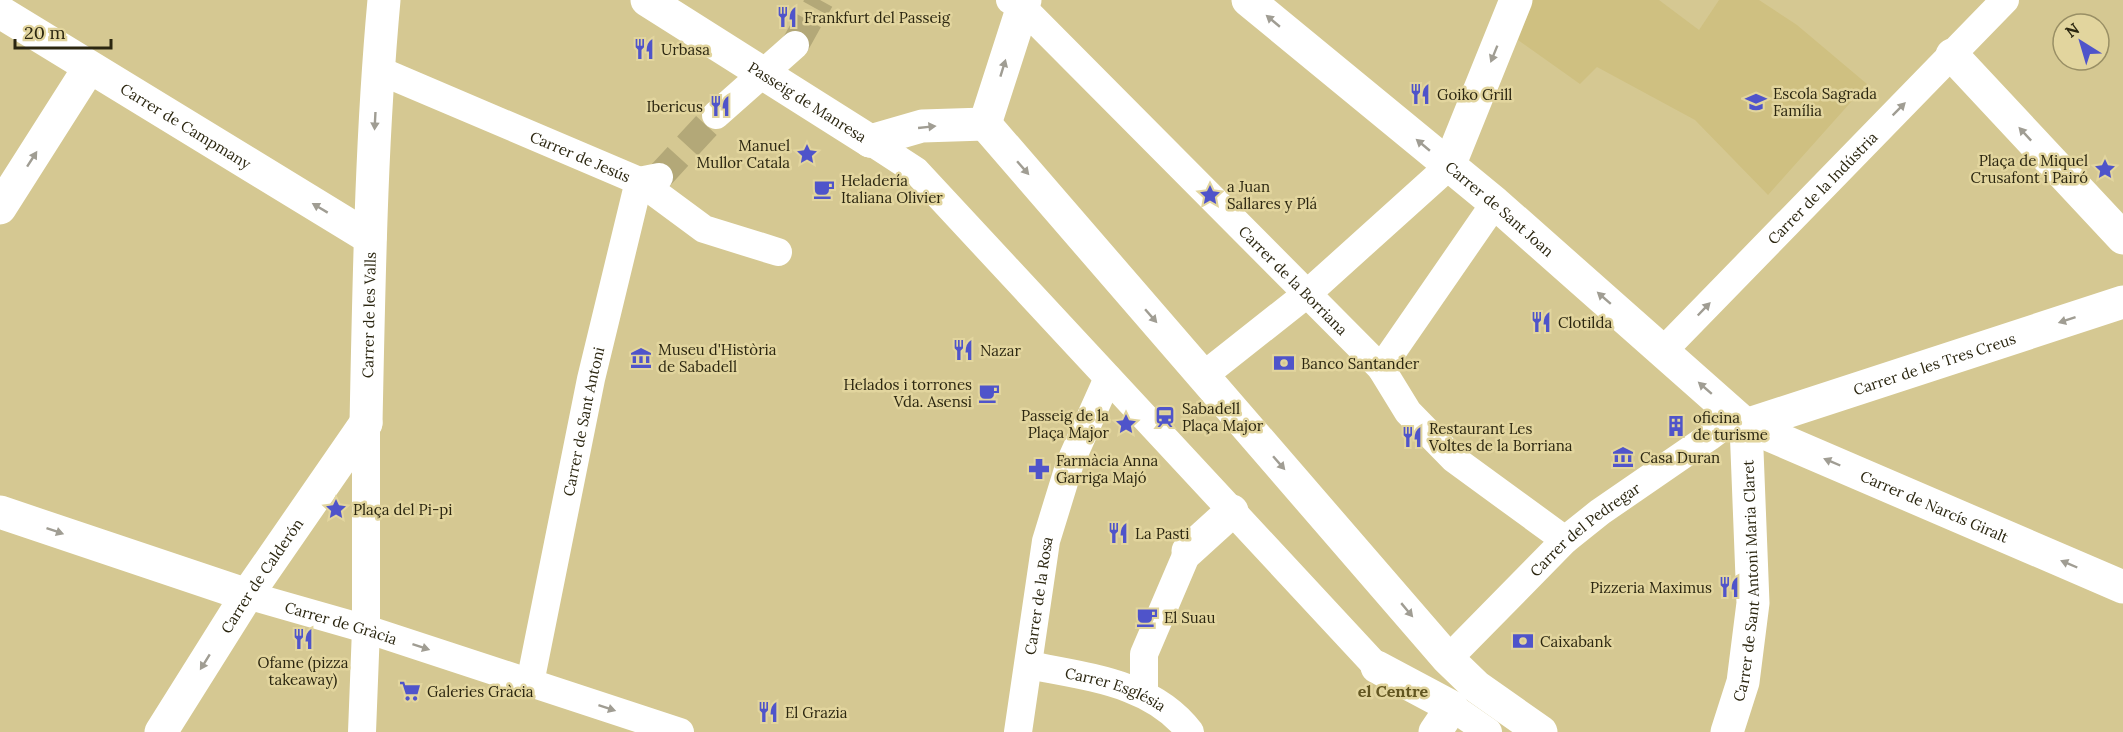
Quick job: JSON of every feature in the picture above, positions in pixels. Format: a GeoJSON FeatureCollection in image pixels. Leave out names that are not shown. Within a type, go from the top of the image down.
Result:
{"type":"FeatureCollection","features":[{"type":"Feature","properties":{"kind":"street","name":"Carrer de les Valls"},"geometry":{"type":"LineString","coordinates":[[362,732],[366,629],[366,423],[370,238],[378,70],[384,0]]}},
{"type":"Feature","properties":{"kind":"street","name":"Passeig de Manresa"},"geometry":{"type":"LineString","coordinates":[[647,0],[870,141],[922,126],[985,124]]}},
{"type":"Feature","properties":{"kind":"street","name":"Carrer de Sant Joan"},"geometry":{"type":"LineString","coordinates":[[1248,0],[1494,203],[1741,420]]}},
{"type":"Feature","properties":{"kind":"street"},"geometry":{"type":"LineString","coordinates":[[1203,376],[1308,293],[1449,166],[1516,0]]}},
{"type":"Feature","properties":{"kind":"street","name":"Carrer de la Indústria"},"geometry":{"type":"LineString","coordinates":[[1663,351],[2005,0]]}},
{"type":"Feature","properties":{"kind":"street"},"geometry":{"type":"LineString","coordinates":[[1019,2],[985,124],[1448,659],[1477,687],[1541,732]]}},
{"type":"Feature","properties":{"kind":"street","name":"Carrer de la Borriana"},"geometry":{"type":"LineString","coordinates":[[1019,2],[1381,368],[1408,412],[1454,459],[1565,540]]}},
{"type":"Feature","properties":{"kind":"street","name":"Carrer de Campmany"},"geometry":{"type":"LineString","coordinates":[[0,12],[370,238]]}},
{"type":"Feature","properties":{"kind":"street"},"geometry":{"type":"LineString","coordinates":[[716,115],[795,45]]}},
{"type":"Feature","properties":{"kind":"street"},"geometry":{"type":"LineString","coordinates":[[1952,55],[2123,238]]}},
{"type":"Feature","properties":{"kind":"street"},"geometry":{"type":"LineString","coordinates":[[0,208],[89,68]]}},
{"type":"Feature","properties":{"kind":"street","name":"Carrer de Jesús"},"geometry":{"type":"LineString","coordinates":[[378,70],[649,179],[704,229],[778,252]]}},
{"type":"Feature","properties":{"kind":"street"},"geometry":{"type":"LineString","coordinates":[[870,141],[916,171],[1377,667],[1419,689],[1444,719],[1488,732]]}},
{"type":"Feature","properties":{"kind":"street","name":"Carrer de Sant Antoni"},"geometry":{"type":"LineString","coordinates":[[530,683],[591,379],[649,179]]}},
{"type":"Feature","properties":{"kind":"street"},"geometry":{"type":"LineString","coordinates":[[1381,368],[1494,203]]}},
{"type":"Feature","properties":{"kind":"street","name":"Carrer de les Tres Creus"},"geometry":{"type":"LineString","coordinates":[[1741,420],[2123,302]]}},
{"type":"Feature","properties":{"kind":"street","name":"Carrer de la Rosa"},"geometry":{"type":"LineString","coordinates":[[1018,732],[1046,541],[1070,463],[1108,378]]}},
{"type":"Feature","properties":{"kind":"street","name":"Carrer del Pedregar"},"geometry":{"type":"LineString","coordinates":[[1448,659],[1565,540],[1600,512],[1716,432],[1741,420]]}},
{"type":"Feature","properties":{"kind":"street","name":"Carrer de Narcís Giralt"},"geometry":{"type":"LineString","coordinates":[[1741,420],[2123,587]]}},
{"type":"Feature","properties":{"kind":"street","name":"Carrer de Sant Antoni Maria Claret"},"geometry":{"type":"LineString","coordinates":[[1727,732],[1743,682],[1753,603],[1741,420]]}},
{"type":"Feature","properties":{"kind":"street","name":"Carrer de Calderón"},"geometry":{"type":"LineString","coordinates":[[161,732],[247,595],[366,423]]}},
{"type":"Feature","properties":{"kind":"street"},"geometry":{"type":"LineString","coordinates":[[1144,694],[1144,654],[1188,551],[1232,511]]}},
{"type":"Feature","properties":{"kind":"street","name":"Carrer de Gràcia"},"geometry":{"type":"LineString","coordinates":[[0,512],[247,595],[366,629],[680,732]]}},
{"type":"Feature","properties":{"kind":"street"},"geometry":{"type":"LineString","coordinates":[[1419,689],[1448,659]]}},
{"type":"Feature","properties":{"kind":"street","name":"Carrer Església"},"geometry":{"type":"LineString","coordinates":[[1029,664],[1116,683],[1144,694],[1173,713],[1190,732]]}},
{"type":"Feature","properties":{"kind":"shaded area","name":"Escola Sagrada Família"},"geometry":{"type":"Polygon","coordinates":[[[1533,0],[1659,0],[1699,30],[1719,0],[1759,0],[1797,25],[1867,84],[1768,195],[1695,120],[1597,67],[1580,84],[1518,40],[1533,0]]]}},
{"type":"Feature","properties":{"kind":"tunnel"},"geometry":{"type":"LineString","coordinates":[[795,45],[820,0]]}},
{"type":"Feature","properties":{"kind":"tunnel"},"geometry":{"type":"LineString","coordinates":[[659,177],[716,115]]}},
{"type":"Feature","properties":{"kind":"place","name":"Frankfurt del Passeig"},"geometry":{"type":"Point","coordinates":[787,17]}},
{"type":"Feature","properties":{"kind":"place","name":"Urbasa"},"geometry":{"type":"Point","coordinates":[644,49]}},
{"type":"Feature","properties":{"kind":"place","name":"Goiko Grill"},"geometry":{"type":"Point","coordinates":[1420,94]}},
{"type":"Feature","properties":{"kind":"place","name":"Escola Sagrada Família"},"geometry":{"type":"Point","coordinates":[1756,102]}},
{"type":"Feature","properties":{"kind":"place","name":"Ibericus"},"geometry":{"type":"Point","coordinates":[720,106]}},
{"type":"Feature","properties":{"kind":"place","name":"Manuel Mullor Catala"},"geometry":{"type":"Point","coordinates":[807,154]}},
{"type":"Feature","properties":{"kind":"place","name":"Plaça de Miquel Crusafont i Pairó"},"geometry":{"type":"Point","coordinates":[2105,169]}},
{"type":"Feature","properties":{"kind":"place","name":"Heladería Italiana Olivier"},"geometry":{"type":"Point","coordinates":[824,189]}},
{"type":"Feature","properties":{"kind":"place","name":"a Juan Sallares y Plá"},"geometry":{"type":"Point","coordinates":[1210,195]}},
{"type":"Feature","properties":{"kind":"place","name":"Clotilda"},"geometry":{"type":"Point","coordinates":[1541,322]}},
{"type":"Feature","properties":{"kind":"place","name":"Nazar"},"geometry":{"type":"Point","coordinates":[963,350]}},
{"type":"Feature","properties":{"kind":"place","name":"Museu d'Història de Sabadell"},"geometry":{"type":"Point","coordinates":[641,358]}},
{"type":"Feature","properties":{"kind":"place","name":"Banco Santander"},"geometry":{"type":"Point","coordinates":[1284,363]}},
{"type":"Feature","properties":{"kind":"place","name":"Helados i torrones Vda. Asensi"},"geometry":{"type":"Point","coordinates":[989,393]}},
{"type":"Feature","properties":{"kind":"place","name":"Sabadell Plaça Major"},"geometry":{"type":"Point","coordinates":[1165,417]}},
{"type":"Feature","properties":{"kind":"place","name":"Passeig de la Plaça Major"},"geometry":{"type":"Point","coordinates":[1126,424]}},
{"type":"Feature","properties":{"kind":"place","name":"oficina de turisme"},"geometry":{"type":"Point","coordinates":[1676,426]}},
{"type":"Feature","properties":{"kind":"place","name":"Restaurant Les Voltes de la Borriana"},"geometry":{"type":"Point","coordinates":[1412,437]}},
{"type":"Feature","properties":{"kind":"place","name":"Casa Duran"},"geometry":{"type":"Point","coordinates":[1623,457]}},
{"type":"Feature","properties":{"kind":"place","name":"Farmàcia Anna Garriga Majó"},"geometry":{"type":"Point","coordinates":[1039,469]}},
{"type":"Feature","properties":{"kind":"place","name":"Plaça del Pi-pi"},"geometry":{"type":"Point","coordinates":[336,509]}},
{"type":"Feature","properties":{"kind":"place","name":"La Pasti"},"geometry":{"type":"Point","coordinates":[1118,533]}},
{"type":"Feature","properties":{"kind":"place","name":"Pizzeria Maximus"},"geometry":{"type":"Point","coordinates":[1729,587]}},
{"type":"Feature","properties":{"kind":"place","name":"El Suau"},"geometry":{"type":"Point","coordinates":[1147,617]}},
{"type":"Feature","properties":{"kind":"place","name":"Ofame (pizza takeaway)"},"geometry":{"type":"Point","coordinates":[303,639]}},
{"type":"Feature","properties":{"kind":"place","name":"Caixabank"},"geometry":{"type":"Point","coordinates":[1523,641]}},
{"type":"Feature","properties":{"kind":"place","name":"Galeries Gràcia"},"geometry":{"type":"Point","coordinates":[410,691]}},
{"type":"Feature","properties":{"kind":"place","name":"El Grazia"},"geometry":{"type":"Point","coordinates":[768,712]}},
{"type":"Feature","properties":{"kind":"district","name":"el Centre"},"geometry":{"type":"Point","coordinates":[1393,691]}}]}
